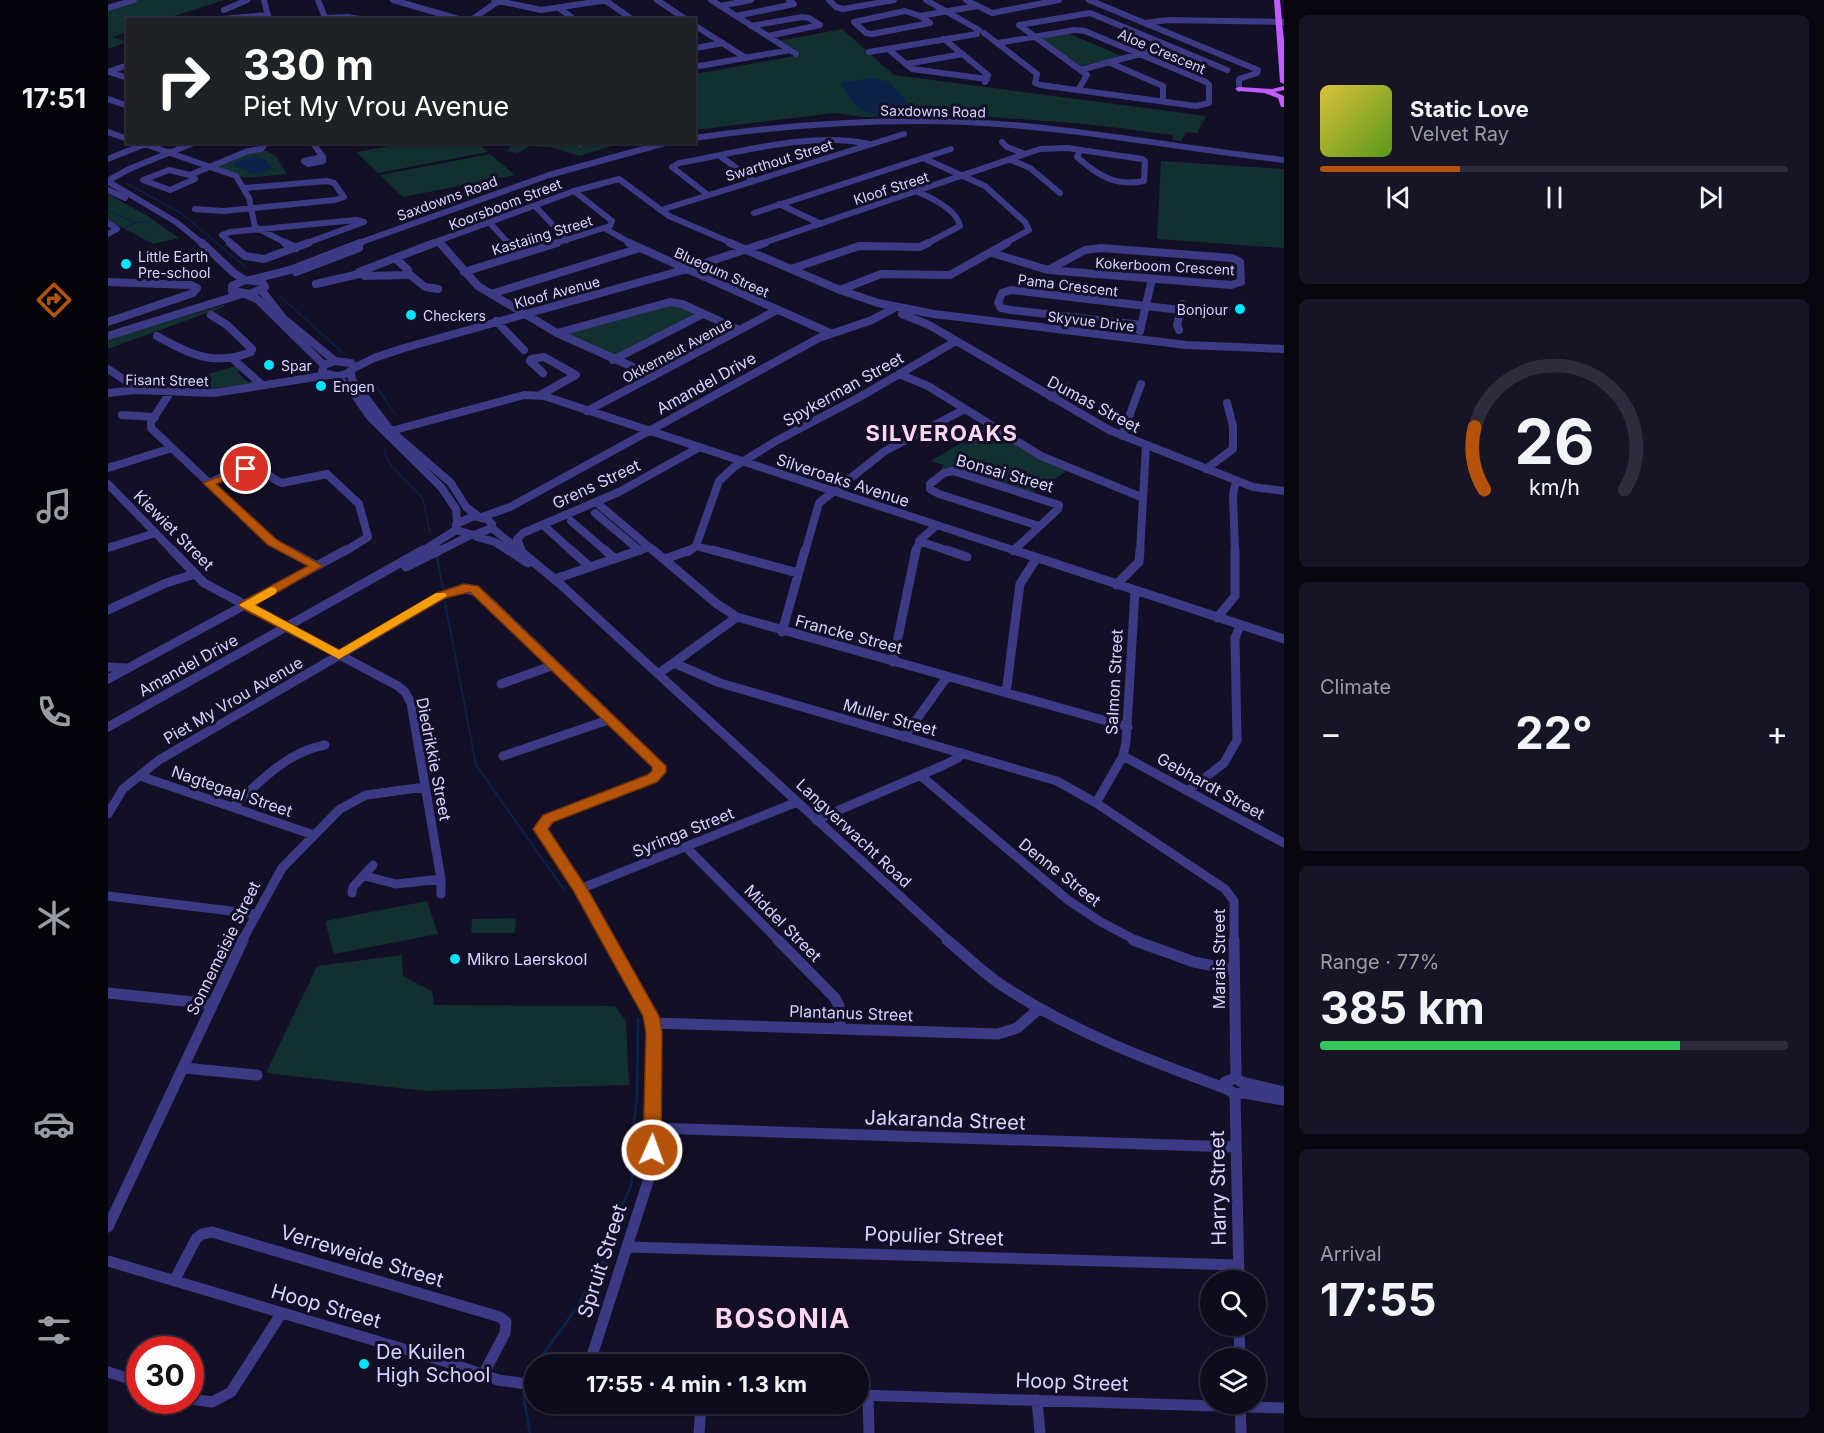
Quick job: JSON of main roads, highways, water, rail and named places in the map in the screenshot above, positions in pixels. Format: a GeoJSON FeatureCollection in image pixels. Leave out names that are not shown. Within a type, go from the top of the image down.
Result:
{"type":"FeatureCollection","features":[{"type":"Feature","properties":{"kind":"main road"},"geometry":{"type":"LineString","coordinates":[[1277,0],[1281,23],[1284,82]]}},
{"type":"Feature","properties":{"kind":"main road"},"geometry":{"type":"LineString","coordinates":[[1239,89],[1284,88]]}},
{"type":"Feature","properties":{"kind":"main road"},"geometry":{"type":"LineString","coordinates":[[1260,90],[1277,95],[1284,105]]}},
{"type":"Feature","properties":{"kind":"water"},"geometry":{"type":"Polygon","coordinates":[[[873,78],[889,82],[916,112],[881,115],[866,112],[856,105],[840,83],[873,78]]]}},
{"type":"Feature","properties":{"kind":"water"},"geometry":{"type":"Polygon","coordinates":[[[254,156],[265,159],[273,169],[254,174],[234,166],[237,161],[254,156]]]}},
{"type":"Feature","properties":{"kind":"waterway"},"geometry":{"type":"LineString","coordinates":[[126,183],[181,213],[247,268]]}},
{"type":"Feature","properties":{"kind":"waterway"},"geometry":{"type":"LineString","coordinates":[[108,210],[135,223],[149,221]]}},
{"type":"Feature","properties":{"kind":"waterway"},"geometry":{"type":"LineString","coordinates":[[127,228],[125,227],[134,224]]}},
{"type":"Feature","properties":{"kind":"waterway"},"geometry":{"type":"LineString","coordinates":[[280,296],[344,354]]}},
{"type":"Feature","properties":{"kind":"waterway"},"geometry":{"type":"LineString","coordinates":[[373,382],[396,415]]}},
{"type":"Feature","properties":{"kind":"waterway"},"geometry":{"type":"LineString","coordinates":[[386,449],[384,452],[391,465],[423,499],[430,532]]}},
{"type":"Feature","properties":{"kind":"waterway"},"geometry":{"type":"LineString","coordinates":[[437,557],[443,589]]}},
{"type":"Feature","properties":{"kind":"waterway"},"geometry":{"type":"LineString","coordinates":[[445,602],[476,765],[565,891]]}},
{"type":"Feature","properties":{"kind":"waterway"},"geometry":{"type":"LineString","coordinates":[[543,1354],[576,1309],[614,1243],[614,1224],[631,1186],[634,1152],[632,1139],[637,1097],[638,1019]]}},
{"type":"Feature","properties":{"kind":"waterway"},"geometry":{"type":"LineString","coordinates":[[523,1394],[530,1433]]}},
{"type":"Feature","properties":{"kind":"place","name":"Little Earth Pre-school"},"geometry":{"type":"Point","coordinates":[126,264]}},
{"type":"Feature","properties":{"kind":"place","name":"Bonjour"},"geometry":{"type":"Point","coordinates":[1240,309]}},
{"type":"Feature","properties":{"kind":"place","name":"Checkers"},"geometry":{"type":"Point","coordinates":[411,315]}},
{"type":"Feature","properties":{"kind":"place","name":"Spar"},"geometry":{"type":"Point","coordinates":[269,365]}},
{"type":"Feature","properties":{"kind":"place","name":"Engen"},"geometry":{"type":"Point","coordinates":[321,386]}},
{"type":"Feature","properties":{"kind":"place","name":"Mikro Laerskool"},"geometry":{"type":"Point","coordinates":[455,959]}},
{"type":"Feature","properties":{"kind":"place","name":"De Kuilen High School"},"geometry":{"type":"Point","coordinates":[364,1364]}},
{"type":"Feature","properties":{"kind":"district","name":"SILVEROAKS"},"geometry":{"type":"Point","coordinates":[942,433]}},
{"type":"Feature","properties":{"kind":"district","name":"BOSONIA"},"geometry":{"type":"Point","coordinates":[783,1318]}}]}
